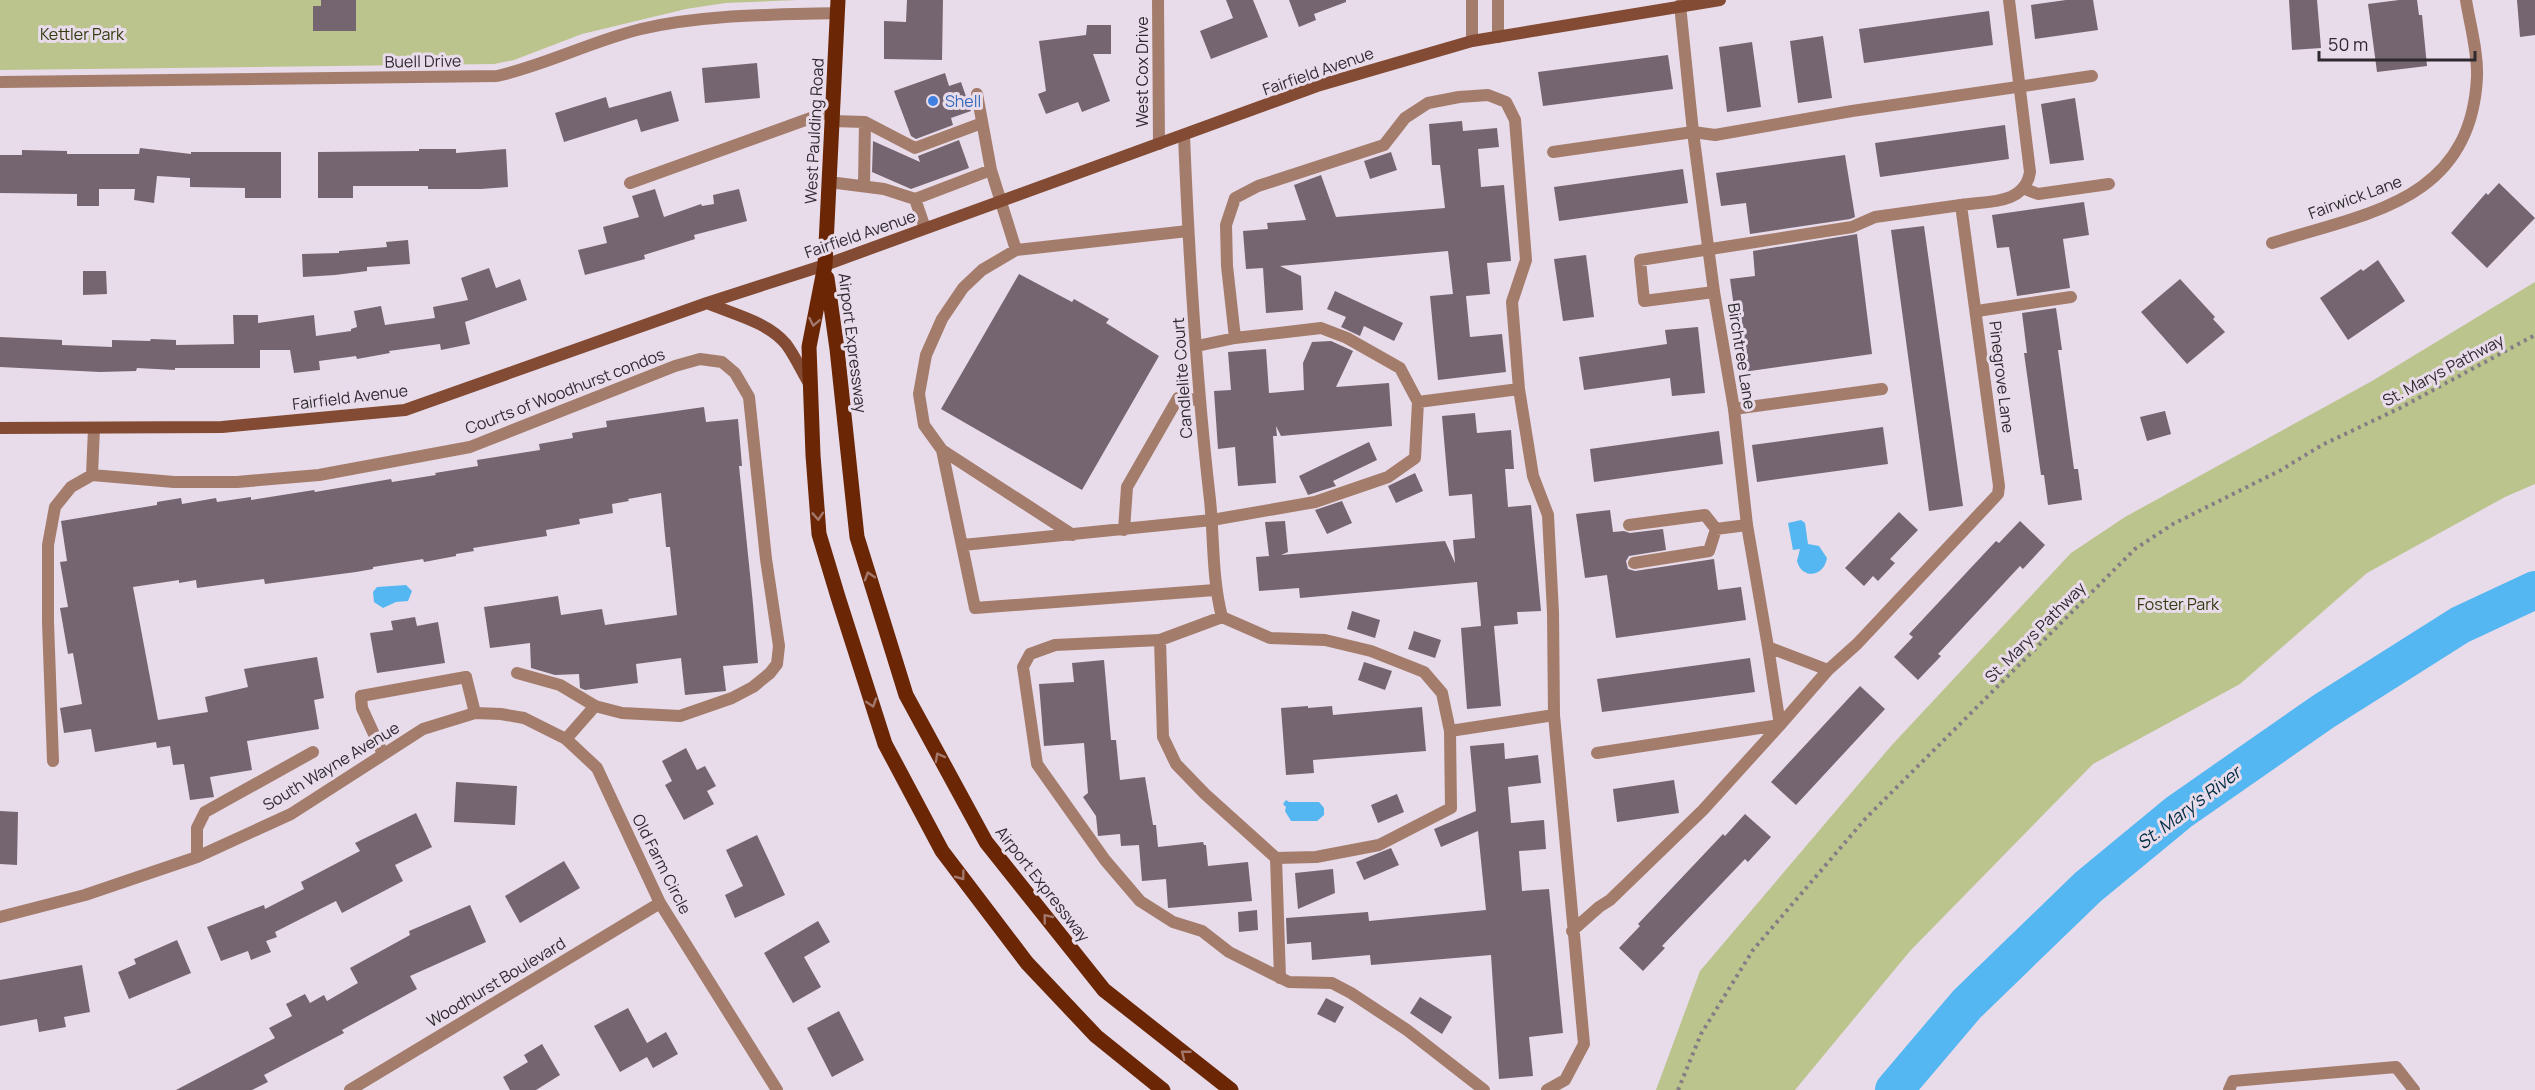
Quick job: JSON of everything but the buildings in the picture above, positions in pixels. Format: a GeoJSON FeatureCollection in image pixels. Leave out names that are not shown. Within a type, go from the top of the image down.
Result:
{"type":"FeatureCollection","features":[{"type":"Feature","properties":{"kind":"main road","name":"Fairfield Avenue"},"geometry":{"type":"LineString","coordinates":[[0,428],[222,427],[405,410],[707,303],[825,265],[1317,86],[1472,41],[1720,0]]}},
{"type":"Feature","properties":{"kind":"main road","name":"West Paulding Road"},"geometry":{"type":"LineString","coordinates":[[825,265],[838,7]]}},
{"type":"Feature","properties":{"kind":"main road","name":"Airport Expressway"},"geometry":{"type":"LineString","coordinates":[[825,265],[809,347],[819,534],[885,744],[942,851],[1027,963],[1096,1036],[1163,1090]]}},
{"type":"Feature","properties":{"kind":"main road","name":"Airport Expressway"},"geometry":{"type":"LineString","coordinates":[[825,265],[837,349],[857,537],[906,695],[986,842],[1104,990],[1231,1090]]}},
{"type":"Feature","properties":{"kind":"main road"},"geometry":{"type":"LineString","coordinates":[[707,303],[760,325],[774,334],[785,344],[811,385]]}},
{"type":"Feature","properties":{"kind":"street","name":"West Cox Drive"},"geometry":{"type":"LineString","coordinates":[[1158,0],[1159,144]]}},
{"type":"Feature","properties":{"kind":"street"},"geometry":{"type":"LineString","coordinates":[[1472,0],[1472,41]]}},
{"type":"Feature","properties":{"kind":"street"},"geometry":{"type":"LineString","coordinates":[[1498,0],[1498,37]]}},
{"type":"Feature","properties":{"kind":"street"},"geometry":{"type":"LineString","coordinates":[[1714,292],[1644,301],[1640,260],[1852,227],[1875,217],[2013,197],[2025,189],[2030,172],[2009,0]]}},
{"type":"Feature","properties":{"kind":"street","name":"Fairwick Lane"},"geometry":{"type":"LineString","coordinates":[[2272,243],[2394,204],[2418,191],[2443,170],[2462,144],[2473,109],[2477,75],[2466,0]]}},
{"type":"Feature","properties":{"kind":"street","name":"Birchtree Lane"},"geometry":{"type":"LineString","coordinates":[[1680,5],[1693,132],[1714,292],[1734,409],[1747,525],[1780,725]]}},
{"type":"Feature","properties":{"kind":"street","name":"Buell Drive"},"geometry":{"type":"LineString","coordinates":[[0,82],[497,76],[526,69],[574,50],[642,28],[733,16],[838,7]]}},
{"type":"Feature","properties":{"kind":"street"},"geometry":{"type":"LineString","coordinates":[[1553,152],[1693,132],[1715,135],[1852,111],[2092,76]]}},
{"type":"Feature","properties":{"kind":"street"},"geometry":{"type":"LineString","coordinates":[[977,94],[991,170],[1016,250]]}},
{"type":"Feature","properties":{"kind":"street"},"geometry":{"type":"LineString","coordinates":[[1235,338],[1227,266],[1226,225],[1235,198],[1258,186],[1384,145],[1405,118],[1428,103],[1459,97],[1488,95],[1506,102],[1515,120],[1526,260],[1512,302],[1519,388],[1533,476],[1548,515],[1553,614],[1554,715],[1584,1044],[1565,1080],[1547,1090]]}},
{"type":"Feature","properties":{"kind":"street"},"geometry":{"type":"LineString","coordinates":[[630,183],[833,115],[865,122],[893,144],[916,152],[982,123]]}},
{"type":"Feature","properties":{"kind":"street"},"geometry":{"type":"LineString","coordinates":[[864,185],[865,122]]}},
{"type":"Feature","properties":{"kind":"street","name":"Candlelite Court"},"geometry":{"type":"LineString","coordinates":[[1184,136],[1188,231],[1197,346],[1198,400],[1212,520],[1215,590],[1222,617]]}},
{"type":"Feature","properties":{"kind":"street"},"geometry":{"type":"LineString","coordinates":[[915,199],[926,189],[948,180],[991,170]]}},
{"type":"Feature","properties":{"kind":"street"},"geometry":{"type":"LineString","coordinates":[[829,182],[885,184],[915,199],[925,228]]}},
{"type":"Feature","properties":{"kind":"street"},"geometry":{"type":"LineString","coordinates":[[2025,189],[2038,194],[2109,184]]}},
{"type":"Feature","properties":{"kind":"street","name":"Pinegrove Lane"},"geometry":{"type":"LineString","coordinates":[[1572,931],[1610,900],[1703,810],[1828,670],[1857,644],[1998,494],[1999,486],[1977,311],[1961,205]]}},
{"type":"Feature","properties":{"kind":"street"},"geometry":{"type":"LineString","coordinates":[[1073,535],[942,450],[924,425],[919,394],[926,355],[942,319],[963,288],[981,270],[1016,250],[1188,231]]}},
{"type":"Feature","properties":{"kind":"street"},"geometry":{"type":"LineString","coordinates":[[1977,311],[2071,297]]}},
{"type":"Feature","properties":{"kind":"street"},"geometry":{"type":"LineString","coordinates":[[963,545],[1212,520],[1315,502],[1388,477],[1415,458],[1418,402],[1400,368],[1331,330],[1312,327],[1197,346]]}},
{"type":"Feature","properties":{"kind":"street","name":"Courts of Woodhurst condos"},"geometry":{"type":"LineString","coordinates":[[92,475],[174,482],[237,482],[319,475],[470,447],[675,366],[700,359],[722,362],[735,373],[749,397],[766,559],[779,646],[777,664],[753,687],[732,698],[680,716],[622,713],[595,706],[560,685],[516,673]]}},
{"type":"Feature","properties":{"kind":"street"},"geometry":{"type":"LineString","coordinates":[[1418,402],[1519,388]]}},
{"type":"Feature","properties":{"kind":"street"},"geometry":{"type":"LineString","coordinates":[[1734,409],[1882,388]]}},
{"type":"Feature","properties":{"kind":"street"},"geometry":{"type":"LineString","coordinates":[[1124,530],[1127,487],[1178,398],[1198,400]]}},
{"type":"Feature","properties":{"kind":"street"},"geometry":{"type":"LineString","coordinates":[[53,761],[48,544],[54,507],[71,487],[92,475],[94,428]]}},
{"type":"Feature","properties":{"kind":"street"},"geometry":{"type":"LineString","coordinates":[[942,450],[975,608],[1215,590]]}},
{"type":"Feature","properties":{"kind":"street"},"geometry":{"type":"LineString","coordinates":[[1629,525],[1705,515],[1716,529]]}},
{"type":"Feature","properties":{"kind":"street"},"geometry":{"type":"LineString","coordinates":[[1716,529],[1747,525]]}},
{"type":"Feature","properties":{"kind":"street"},"geometry":{"type":"LineString","coordinates":[[1634,563],[1709,551],[1716,529]]}},
{"type":"Feature","properties":{"kind":"street"},"geometry":{"type":"LineString","coordinates":[[1160,640],[1163,737],[1176,764],[1205,794],[1276,858],[1316,857],[1379,844],[1451,808],[1450,731],[1442,693],[1424,672],[1371,651],[1325,640],[1270,638],[1222,617],[1160,640],[1055,645],[1030,654],[1023,667],[1037,764],[1105,860],[1140,901],[1173,922],[1202,931],[1229,952],[1289,982],[1332,983],[1351,993],[1407,1030],[1484,1090]]}},
{"type":"Feature","properties":{"kind":"street"},"geometry":{"type":"LineString","coordinates":[[1768,647],[1828,670]]}},
{"type":"Feature","properties":{"kind":"street"},"geometry":{"type":"LineString","coordinates":[[383,754],[362,708],[361,696],[466,677],[475,713]]}},
{"type":"Feature","properties":{"kind":"street"},"geometry":{"type":"LineString","coordinates":[[566,739],[595,706]]}},
{"type":"Feature","properties":{"kind":"street","name":"Old Farm Circle"},"geometry":{"type":"LineString","coordinates":[[475,713],[524,718],[566,739],[597,768],[660,903],[777,1090]]}},
{"type":"Feature","properties":{"kind":"street","name":"South Wayne Avenue"},"geometry":{"type":"LineString","coordinates":[[0,917],[86,895],[197,857],[291,814],[423,729],[475,713]]}},
{"type":"Feature","properties":{"kind":"street"},"geometry":{"type":"LineString","coordinates":[[1450,731],[1554,715]]}},
{"type":"Feature","properties":{"kind":"street"},"geometry":{"type":"LineString","coordinates":[[1597,753],[1780,725]]}},
{"type":"Feature","properties":{"kind":"street"},"geometry":{"type":"LineString","coordinates":[[197,857],[197,828],[205,812],[313,752]]}},
{"type":"Feature","properties":{"kind":"street"},"geometry":{"type":"LineString","coordinates":[[1276,858],[1280,978]]}},
{"type":"Feature","properties":{"kind":"street","name":"Woodhurst Boulevard"},"geometry":{"type":"LineString","coordinates":[[350,1090],[660,903]]}},
{"type":"Feature","properties":{"kind":"street"},"geometry":{"type":"LineString","coordinates":[[2229,1090],[2233,1082],[2396,1067],[2414,1090]]}},
{"type":"Feature","properties":{"kind":"path","name":"St. Marys Pathway"},"geometry":{"type":"LineString","coordinates":[[1678,1090],[1701,1034],[1753,950],[1866,818],[2135,549],[2173,524],[2281,470],[2322,445],[2400,408],[2535,335]]}},
{"type":"Feature","properties":{"kind":"green space","name":"Kettler Park"},"geometry":{"type":"Polygon","coordinates":[[[0,0],[797,0],[725,3],[686,9],[582,34],[514,60],[494,64],[0,70],[0,0]]]}},
{"type":"Feature","properties":{"kind":"green space","name":"Foster Park"},"geometry":{"type":"Polygon","coordinates":[[[2535,282],[2535,484],[2505,497],[2367,573],[2240,684],[2093,764],[1910,951],[1795,1090],[1656,1090],[1700,971],[1891,746],[2071,553],[2125,517],[2372,381],[2535,282]]]}},
{"type":"Feature","properties":{"kind":"water"},"geometry":{"type":"Polygon","coordinates":[[[1801,520],[1805,523],[1808,544],[1819,546],[1827,558],[1822,569],[1813,574],[1803,571],[1800,567],[1797,561],[1800,549],[1793,550],[1788,523],[1801,520]]]}},
{"type":"Feature","properties":{"kind":"water"},"geometry":{"type":"Polygon","coordinates":[[[406,585],[412,591],[408,601],[396,602],[383,608],[374,602],[373,592],[377,587],[406,585]]]}},
{"type":"Feature","properties":{"kind":"water"},"geometry":{"type":"Polygon","coordinates":[[[1286,800],[1289,802],[1319,802],[1324,808],[1324,815],[1317,821],[1291,821],[1283,804],[1286,800]]]}},
{"type":"Feature","properties":{"kind":"waterway","name":"St. Mary's River"},"geometry":{"type":"LineString","coordinates":[[1894,1090],[1967,1004],[2088,887],[2179,812],[2324,711],[2460,625],[2535,590]]}},
{"type":"Feature","properties":{"kind":"place","name":"Shell"},"geometry":{"type":"Point","coordinates":[933,101]}}]}
